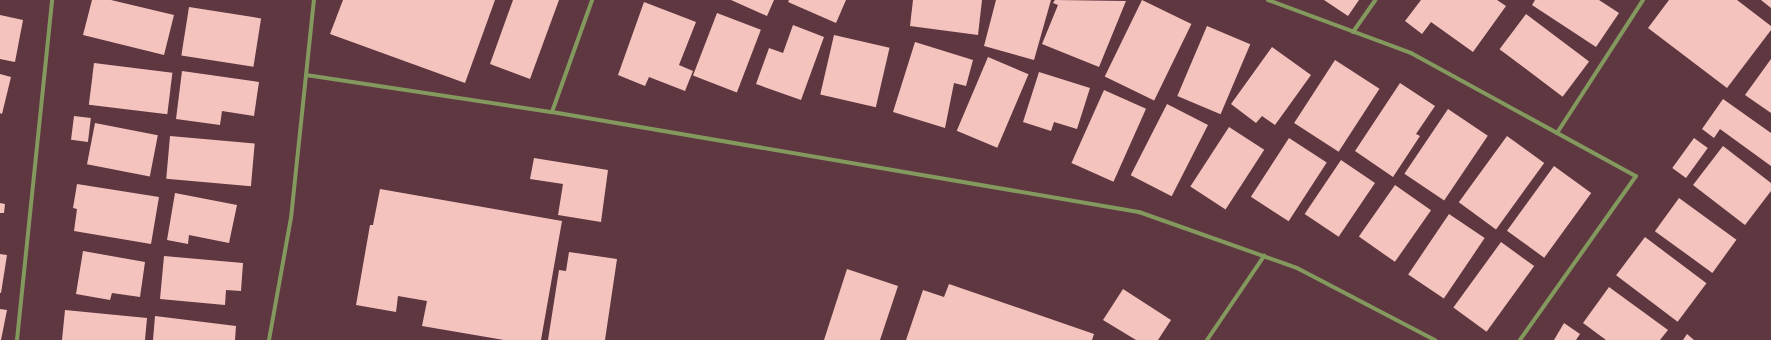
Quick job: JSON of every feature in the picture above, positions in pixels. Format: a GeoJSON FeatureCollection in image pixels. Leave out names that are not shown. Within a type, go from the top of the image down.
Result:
{"type":"FeatureCollection","features":[{"type":"Feature","properties":{"kind":"street"},"geometry":{"type":"LineString","coordinates":[[17,340],[52,0]]}},
{"type":"Feature","properties":{"kind":"street"},"geometry":{"type":"LineString","coordinates":[[270,340],[292,218],[314,0]]}},
{"type":"Feature","properties":{"kind":"street"},"geometry":{"type":"LineString","coordinates":[[552,112],[592,0]]}},
{"type":"Feature","properties":{"kind":"street"},"geometry":{"type":"LineString","coordinates":[[1268,0],[1412,54],[1636,176],[1520,340]]}},
{"type":"Feature","properties":{"kind":"street"},"geometry":{"type":"LineString","coordinates":[[1353,32],[1375,0]]}},
{"type":"Feature","properties":{"kind":"street"},"geometry":{"type":"LineString","coordinates":[[1557,133],[1643,0]]}},
{"type":"Feature","properties":{"kind":"street"},"geometry":{"type":"LineString","coordinates":[[306,75],[552,112],[1139,212],[1297,268],[1435,340]]}},
{"type":"Feature","properties":{"kind":"street"},"geometry":{"type":"LineString","coordinates":[[1207,340],[1264,256]]}},
{"type":"Feature","properties":{"kind":"building"},"geometry":{"type":"Polygon","coordinates":[[[92,0],[111,0],[174,15],[164,55],[83,35],[92,0]]]}},
{"type":"Feature","properties":{"kind":"building"},"geometry":{"type":"Polygon","coordinates":[[[343,0],[495,0],[465,83],[330,34],[343,0]]]}},
{"type":"Feature","properties":{"kind":"building"},"geometry":{"type":"Polygon","coordinates":[[[513,0],[559,0],[530,79],[490,64],[513,0]]]}},
{"type":"Feature","properties":{"kind":"building"},"geometry":{"type":"Polygon","coordinates":[[[731,0],[774,0],[767,16],[731,0]]]}},
{"type":"Feature","properties":{"kind":"building"},"geometry":{"type":"Polygon","coordinates":[[[789,0],[846,0],[836,23],[788,2],[789,0]]]}},
{"type":"Feature","properties":{"kind":"building"},"geometry":{"type":"Polygon","coordinates":[[[913,0],[982,0],[978,35],[910,26],[913,0]]]}},
{"type":"Feature","properties":{"kind":"building"},"geometry":{"type":"Polygon","coordinates":[[[996,0],[1051,0],[1034,60],[984,46],[996,0]]]}},
{"type":"Feature","properties":{"kind":"building"},"geometry":{"type":"Polygon","coordinates":[[[1055,0],[1126,1],[1099,67],[1042,44],[1058,5],[1053,3],[1055,0]]]}},
{"type":"Feature","properties":{"kind":"building"},"geometry":{"type":"Polygon","coordinates":[[[1142,0],[1191,24],[1154,101],[1105,76],[1142,0]]]}},
{"type":"Feature","properties":{"kind":"building"},"geometry":{"type":"Polygon","coordinates":[[[1324,0],[1359,0],[1348,16],[1324,0]]]}},
{"type":"Feature","properties":{"kind":"building"},"geometry":{"type":"Polygon","coordinates":[[[1421,0],[1497,0],[1506,6],[1473,52],[1431,22],[1422,34],[1405,21],[1421,0]]]}},
{"type":"Feature","properties":{"kind":"building"},"geometry":{"type":"Polygon","coordinates":[[[1535,0],[1599,0],[1619,13],[1596,47],[1532,5],[1535,0]]]}},
{"type":"Feature","properties":{"kind":"building"},"geometry":{"type":"Polygon","coordinates":[[[1669,0],[1737,0],[1771,26],[1771,30],[1727,88],[1648,28],[1669,0]]]}},
{"type":"Feature","properties":{"kind":"building"},"geometry":{"type":"Polygon","coordinates":[[[1761,0],[1771,0],[1771,8],[1761,0]]]}},
{"type":"Feature","properties":{"kind":"building"},"geometry":{"type":"Polygon","coordinates":[[[644,2],[696,22],[679,65],[693,71],[685,91],[649,77],[645,86],[618,75],[644,2]]]}},
{"type":"Feature","properties":{"kind":"building"},"geometry":{"type":"Polygon","coordinates":[[[189,7],[261,18],[253,67],[181,55],[189,7]]]}},
{"type":"Feature","properties":{"kind":"building"},"geometry":{"type":"Polygon","coordinates":[[[717,13],[761,30],[737,92],[693,76],[717,13]]]}},
{"type":"Feature","properties":{"kind":"building"},"geometry":{"type":"Polygon","coordinates":[[[1526,14],[1589,62],[1563,97],[1500,49],[1526,14]]]}},
{"type":"Feature","properties":{"kind":"building"},"geometry":{"type":"Polygon","coordinates":[[[0,15],[23,20],[15,62],[0,59],[0,15]]]}},
{"type":"Feature","properties":{"kind":"building"},"geometry":{"type":"Polygon","coordinates":[[[793,25],[824,37],[801,100],[756,84],[769,48],[783,53],[793,25]]]}},
{"type":"Feature","properties":{"kind":"building"},"geometry":{"type":"Polygon","coordinates":[[[1207,26],[1250,44],[1221,114],[1177,96],[1207,26]]]}},
{"type":"Feature","properties":{"kind":"building"},"geometry":{"type":"Polygon","coordinates":[[[834,35],[890,48],[876,107],[820,94],[834,35]]]}},
{"type":"Feature","properties":{"kind":"building"},"geometry":{"type":"Polygon","coordinates":[[[915,42],[973,60],[966,86],[954,83],[945,128],[893,112],[915,42]]]}},
{"type":"Feature","properties":{"kind":"building"},"geometry":{"type":"Polygon","coordinates":[[[1272,47],[1311,75],[1275,125],[1262,116],[1256,123],[1231,104],[1272,47]]]}},
{"type":"Feature","properties":{"kind":"building"},"geometry":{"type":"Polygon","coordinates":[[[988,57],[1029,74],[997,148],[957,131],[988,57]]]}},
{"type":"Feature","properties":{"kind":"building"},"geometry":{"type":"Polygon","coordinates":[[[1771,59],[1771,113],[1745,95],[1771,59]]]}},
{"type":"Feature","properties":{"kind":"building"},"geometry":{"type":"Polygon","coordinates":[[[1335,60],[1379,89],[1339,152],[1294,123],[1335,60]]]}},
{"type":"Feature","properties":{"kind":"building"},"geometry":{"type":"Polygon","coordinates":[[[94,63],[172,73],[167,114],[89,105],[94,63]]]}},
{"type":"Feature","properties":{"kind":"building"},"geometry":{"type":"Polygon","coordinates":[[[182,71],[259,82],[254,116],[222,111],[220,125],[176,119],[182,71]]]}},
{"type":"Feature","properties":{"kind":"building"},"geometry":{"type":"Polygon","coordinates":[[[1039,72],[1090,88],[1077,129],[1054,122],[1051,131],[1023,122],[1039,72]]]}},
{"type":"Feature","properties":{"kind":"building"},"geometry":{"type":"Polygon","coordinates":[[[0,74],[11,77],[2,114],[0,113],[0,74]]]}},
{"type":"Feature","properties":{"kind":"building"},"geometry":{"type":"Polygon","coordinates":[[[1400,83],[1435,106],[1416,134],[1420,136],[1393,177],[1355,151],[1400,83]]]}},
{"type":"Feature","properties":{"kind":"building"},"geometry":{"type":"Polygon","coordinates":[[[1104,90],[1146,109],[1113,182],[1071,163],[1104,90]]]}},
{"type":"Feature","properties":{"kind":"building"},"geometry":{"type":"Polygon","coordinates":[[[1723,99],[1771,133],[1771,166],[1720,129],[1714,138],[1702,129],[1723,99]]]}},
{"type":"Feature","properties":{"kind":"building"},"geometry":{"type":"Polygon","coordinates":[[[1167,104],[1208,125],[1172,196],[1131,175],[1167,104]]]}},
{"type":"Feature","properties":{"kind":"building"},"geometry":{"type":"Polygon","coordinates":[[[1448,109],[1488,136],[1444,201],[1404,174],[1448,109]]]}},
{"type":"Feature","properties":{"kind":"building"},"geometry":{"type":"Polygon","coordinates":[[[74,116],[91,118],[88,142],[71,140],[74,116]]]}},
{"type":"Feature","properties":{"kind":"building"},"geometry":{"type":"Polygon","coordinates":[[[95,123],[158,135],[150,176],[87,164],[95,123]]]}},
{"type":"Feature","properties":{"kind":"building"},"geometry":{"type":"Polygon","coordinates":[[[1229,127],[1264,150],[1226,209],[1190,187],[1229,127]]]}},
{"type":"Feature","properties":{"kind":"building"},"geometry":{"type":"Polygon","coordinates":[[[170,136],[255,143],[251,186],[166,179],[170,136]]]}},
{"type":"Feature","properties":{"kind":"building"},"geometry":{"type":"Polygon","coordinates":[[[1507,136],[1544,163],[1496,229],[1459,202],[1507,136]]]}},
{"type":"Feature","properties":{"kind":"building"},"geometry":{"type":"Polygon","coordinates":[[[1289,138],[1327,163],[1289,221],[1251,197],[1289,138]]]}},
{"type":"Feature","properties":{"kind":"building"},"geometry":{"type":"Polygon","coordinates":[[[1694,138],[1708,148],[1686,178],[1672,168],[1694,138]]]}},
{"type":"Feature","properties":{"kind":"building"},"geometry":{"type":"Polygon","coordinates":[[[1723,146],[1771,183],[1771,191],[1745,225],[1693,185],[1723,146]]]}},
{"type":"Feature","properties":{"kind":"building"},"geometry":{"type":"Polygon","coordinates":[[[534,158],[608,170],[601,222],[558,215],[563,184],[530,179],[534,158]]]}},
{"type":"Feature","properties":{"kind":"building"},"geometry":{"type":"Polygon","coordinates":[[[1341,160],[1375,183],[1339,237],[1305,214],[1341,160]]]}},
{"type":"Feature","properties":{"kind":"building"},"geometry":{"type":"Polygon","coordinates":[[[1554,166],[1591,193],[1544,258],[1507,231],[1554,166]]]}},
{"type":"Feature","properties":{"kind":"building"},"geometry":{"type":"Polygon","coordinates":[[[77,184],[159,197],[151,244],[74,231],[77,209],[73,208],[77,184]]]}},
{"type":"Feature","properties":{"kind":"building"},"geometry":{"type":"Polygon","coordinates":[[[1395,185],[1431,210],[1395,262],[1359,237],[1395,185]]]}},
{"type":"Feature","properties":{"kind":"building"},"geometry":{"type":"Polygon","coordinates":[[[380,189],[562,221],[541,340],[504,340],[422,326],[427,301],[398,296],[396,312],[356,305],[370,225],[373,225],[380,189]]]}},
{"type":"Feature","properties":{"kind":"building"},"geometry":{"type":"Polygon","coordinates":[[[175,193],[237,205],[229,243],[189,235],[188,244],[167,240],[175,193]]]}},
{"type":"Feature","properties":{"kind":"building"},"geometry":{"type":"Polygon","coordinates":[[[1679,198],[1736,240],[1712,273],[1655,231],[1679,198]]]}},
{"type":"Feature","properties":{"kind":"building"},"geometry":{"type":"Polygon","coordinates":[[[0,203],[5,204],[4,213],[0,213],[0,203]]]}},
{"type":"Feature","properties":{"kind":"building"},"geometry":{"type":"Polygon","coordinates":[[[1449,214],[1485,238],[1444,299],[1408,275],[1449,214]]]}},
{"type":"Feature","properties":{"kind":"building"},"geometry":{"type":"Polygon","coordinates":[[[1645,237],[1706,283],[1678,322],[1616,275],[1645,237]]]}},
{"type":"Feature","properties":{"kind":"building"},"geometry":{"type":"Polygon","coordinates":[[[1501,242],[1534,266],[1487,332],[1453,308],[1501,242]]]}},
{"type":"Feature","properties":{"kind":"building"},"geometry":{"type":"Polygon","coordinates":[[[83,251],[145,262],[140,297],[112,293],[110,300],[76,294],[83,251]]]}},
{"type":"Feature","properties":{"kind":"building"},"geometry":{"type":"Polygon","coordinates":[[[569,252],[617,259],[605,340],[548,340],[559,270],[566,271],[569,252]]]}},
{"type":"Feature","properties":{"kind":"building"},"geometry":{"type":"Polygon","coordinates":[[[0,254],[7,255],[1,293],[0,293],[0,254]]]}},
{"type":"Feature","properties":{"kind":"building"},"geometry":{"type":"Polygon","coordinates":[[[164,256],[243,263],[241,291],[226,290],[225,305],[160,299],[164,256]]]}},
{"type":"Feature","properties":{"kind":"building"},"geometry":{"type":"Polygon","coordinates":[[[847,269],[898,286],[880,340],[824,340],[847,269]]]}},
{"type":"Feature","properties":{"kind":"building"},"geometry":{"type":"Polygon","coordinates":[[[949,284],[1094,334],[1092,340],[906,340],[923,290],[944,297],[949,284]]]}},
{"type":"Feature","properties":{"kind":"building"},"geometry":{"type":"Polygon","coordinates":[[[1609,287],[1668,330],[1660,340],[1606,340],[1583,323],[1609,287]]]}},
{"type":"Feature","properties":{"kind":"building"},"geometry":{"type":"Polygon","coordinates":[[[1123,289],[1171,320],[1158,340],[1136,340],[1103,320],[1123,289]]]}},
{"type":"Feature","properties":{"kind":"building"},"geometry":{"type":"Polygon","coordinates":[[[0,309],[7,310],[1,340],[0,340],[0,309]]]}},
{"type":"Feature","properties":{"kind":"building"},"geometry":{"type":"Polygon","coordinates":[[[65,310],[147,318],[145,340],[62,340],[65,310]]]}},
{"type":"Feature","properties":{"kind":"building"},"geometry":{"type":"Polygon","coordinates":[[[155,316],[236,326],[235,340],[153,340],[155,316]]]}},
{"type":"Feature","properties":{"kind":"building"},"geometry":{"type":"Polygon","coordinates":[[[1564,323],[1580,334],[1576,340],[1554,340],[1564,323]]]}},
{"type":"Feature","properties":{"kind":"building"},"geometry":{"type":"Polygon","coordinates":[[[1687,334],[1694,340],[1683,340],[1687,334]]]}}]}
